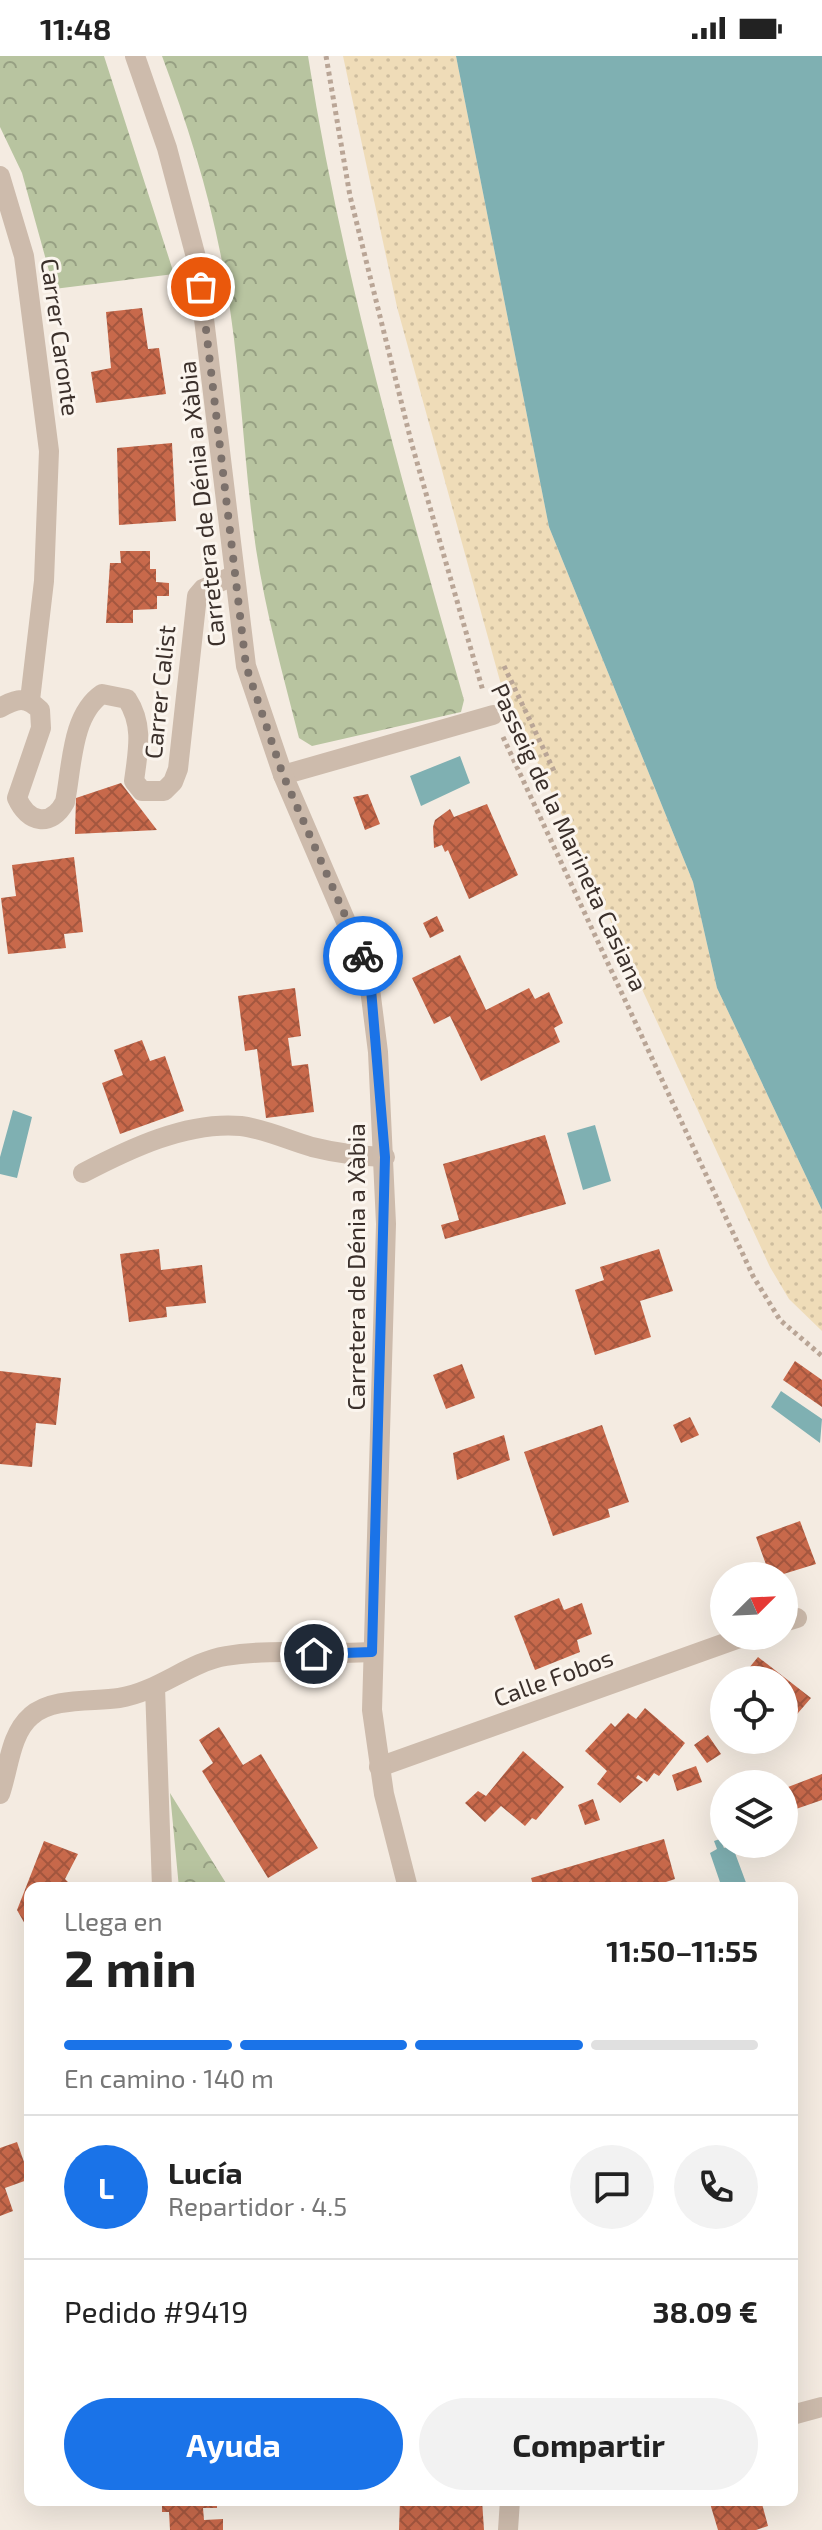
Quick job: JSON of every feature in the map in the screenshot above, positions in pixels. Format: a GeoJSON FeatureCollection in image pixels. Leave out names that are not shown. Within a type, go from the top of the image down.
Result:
{"type":"FeatureCollection","features":[{"type":"Feature","properties":{"kind":"street","name":"Carretera de Dénia a Xàbia"},"geometry":{"type":"LineString","coordinates":[[135,56],[167,148],[197,261],[246,666],[283,775],[368,973],[385,1157],[372,1710],[379,1767],[407,1882]]}},
{"type":"Feature","properties":{"kind":"street","name":"Carrer Caronte"},"geometry":{"type":"LineString","coordinates":[[0,176],[24,256],[49,451],[45,569],[30,700]]}},
{"type":"Feature","properties":{"kind":"street","name":"Carrer Calist"},"geometry":{"type":"LineString","coordinates":[[30,700],[40,710],[41,728],[17,798],[23,812],[31,819],[51,819],[59,814],[65,802],[82,716],[91,702],[102,694],[127,699],[136,713],[140,736],[134,781],[142,791],[164,791],[173,782],[178,769],[197,596],[203,589],[233,576]]}},
{"type":"Feature","properties":{"kind":"street"},"geometry":{"type":"LineString","coordinates":[[0,708],[14,700],[30,700]]}},
{"type":"Feature","properties":{"kind":"street"},"geometry":{"type":"LineString","coordinates":[[283,775],[493,715]]}},
{"type":"Feature","properties":{"kind":"street"},"geometry":{"type":"LineString","coordinates":[[83,1173],[136,1148],[191,1131],[226,1126],[244,1126],[348,1155],[385,1157]]}},
{"type":"Feature","properties":{"kind":"street","name":"Calle Fobos"},"geometry":{"type":"LineString","coordinates":[[379,1767],[710,1649]]}},
{"type":"Feature","properties":{"kind":"street"},"geometry":{"type":"LineString","coordinates":[[0,1794],[22,1724],[34,1712],[82,1700],[121,1698],[155,1687],[224,1656],[372,1652]]}},
{"type":"Feature","properties":{"kind":"street"},"geometry":{"type":"LineString","coordinates":[[155,1687],[162,1882]]}},
{"type":"Feature","properties":{"kind":"street"},"geometry":{"type":"LineString","coordinates":[[798,2413],[822,2407]]}},
{"type":"Feature","properties":{"kind":"street"},"geometry":{"type":"LineString","coordinates":[[508,2530],[510,2506]]}},
{"type":"Feature","properties":{"kind":"path","name":"Passeig de la Marineta Casiana"},"geometry":{"type":"LineString","coordinates":[[326,56],[350,196],[412,445],[479,681],[753,1276],[780,1320],[822,1356]]}},
{"type":"Feature","properties":{"kind":"path"},"geometry":{"type":"LineString","coordinates":[[504,666],[555,773]]}},
{"type":"Feature","properties":{"kind":"green space"},"geometry":{"type":"Polygon","coordinates":[[[0,56],[104,56],[174,274],[54,289],[22,173],[0,127],[0,56]]]}},
{"type":"Feature","properties":{"kind":"green space"},"geometry":{"type":"Polygon","coordinates":[[[162,56],[308,56],[356,300],[464,700],[461,712],[312,746],[299,738],[256,549],[235,345],[220,250],[199,166],[162,56]]]}},
{"type":"Feature","properties":{"kind":"green space"},"geometry":{"type":"Polygon","coordinates":[[[170,1793],[225,1882],[178,1882],[170,1793]]]}},
{"type":"Feature","properties":{"kind":"sand"},"geometry":{"type":"Polygon","coordinates":[[[343,56],[456,56],[549,527],[693,882],[717,988],[822,1210],[822,1331],[789,1299],[770,1267],[500,681],[397,307],[343,56]]]}},
{"type":"Feature","properties":{"kind":"water"},"geometry":{"type":"Polygon","coordinates":[[[456,56],[822,56],[822,1210],[717,988],[693,882],[549,527],[456,56]]]}},
{"type":"Feature","properties":{"kind":"water"},"geometry":{"type":"Polygon","coordinates":[[[460,756],[470,783],[421,806],[410,776],[460,756]]]}},
{"type":"Feature","properties":{"kind":"water"},"geometry":{"type":"Polygon","coordinates":[[[13,1110],[32,1117],[17,1178],[0,1174],[0,1157],[13,1110]]]}},
{"type":"Feature","properties":{"kind":"water"},"geometry":{"type":"Polygon","coordinates":[[[595,1125],[611,1181],[583,1190],[567,1133],[595,1125]]]}},
{"type":"Feature","properties":{"kind":"water"},"geometry":{"type":"Polygon","coordinates":[[[781,1391],[822,1419],[820,1443],[771,1407],[781,1391]]]}},
{"type":"Feature","properties":{"kind":"water"},"geometry":{"type":"Polygon","coordinates":[[[712,1858],[737,1858],[746,1882],[720,1882],[712,1858]]]}},
{"type":"Feature","properties":{"kind":"building"},"geometry":{"type":"Polygon","coordinates":[[[142,308],[148,349],[159,348],[166,394],[96,403],[91,372],[111,368],[106,312],[142,308]]]}},
{"type":"Feature","properties":{"kind":"building"},"geometry":{"type":"Polygon","coordinates":[[[172,443],[176,521],[119,525],[117,448],[172,443]]]}},
{"type":"Feature","properties":{"kind":"building"},"geometry":{"type":"Polygon","coordinates":[[[120,551],[150,551],[150,569],[156,569],[156,582],[169,583],[169,596],[157,596],[157,609],[133,610],[133,623],[106,623],[110,563],[121,563],[120,551]]]}},
{"type":"Feature","properties":{"kind":"building"},"geometry":{"type":"Polygon","coordinates":[[[121,783],[157,830],[75,834],[76,798],[121,783]]]}},
{"type":"Feature","properties":{"kind":"building"},"geometry":{"type":"Polygon","coordinates":[[[368,794],[380,824],[365,830],[353,797],[368,794]]]}},
{"type":"Feature","properties":{"kind":"building"},"geometry":{"type":"Polygon","coordinates":[[[487,804],[518,875],[469,899],[448,850],[445,852],[442,845],[434,848],[433,827],[435,820],[450,809],[454,817],[487,804]]]}},
{"type":"Feature","properties":{"kind":"building"},"geometry":{"type":"Polygon","coordinates":[[[74,857],[83,932],[64,934],[66,948],[8,954],[1,898],[16,896],[12,865],[74,857]]]}},
{"type":"Feature","properties":{"kind":"building"},"geometry":{"type":"Polygon","coordinates":[[[437,916],[444,931],[430,938],[423,923],[437,916]]]}},
{"type":"Feature","properties":{"kind":"building"},"geometry":{"type":"Polygon","coordinates":[[[460,955],[486,1010],[529,988],[535,999],[549,992],[563,1023],[554,1028],[560,1042],[481,1081],[450,1016],[434,1024],[412,978],[460,955]]]}},
{"type":"Feature","properties":{"kind":"building"},"geometry":{"type":"Polygon","coordinates":[[[295,988],[301,1036],[288,1038],[292,1066],[308,1064],[314,1112],[266,1118],[257,1049],[245,1051],[238,996],[295,988]]]}},
{"type":"Feature","properties":{"kind":"building"},"geometry":{"type":"Polygon","coordinates":[[[142,1040],[150,1061],[165,1056],[184,1111],[120,1134],[102,1083],[123,1075],[114,1050],[142,1040]]]}},
{"type":"Feature","properties":{"kind":"building"},"geometry":{"type":"Polygon","coordinates":[[[545,1135],[566,1204],[445,1239],[441,1225],[459,1220],[443,1164],[545,1135]]]}},
{"type":"Feature","properties":{"kind":"building"},"geometry":{"type":"Polygon","coordinates":[[[159,1249],[161,1270],[202,1265],[206,1303],[166,1307],[167,1317],[129,1322],[120,1254],[159,1249]]]}},
{"type":"Feature","properties":{"kind":"building"},"geometry":{"type":"Polygon","coordinates":[[[659,1249],[673,1291],[640,1301],[651,1337],[595,1355],[575,1290],[604,1280],[600,1267],[659,1249]]]}},
{"type":"Feature","properties":{"kind":"building"},"geometry":{"type":"Polygon","coordinates":[[[795,1361],[822,1380],[822,1407],[783,1380],[795,1361]]]}},
{"type":"Feature","properties":{"kind":"building"},"geometry":{"type":"Polygon","coordinates":[[[462,1364],[475,1398],[446,1409],[433,1375],[462,1364]]]}},
{"type":"Feature","properties":{"kind":"building"},"geometry":{"type":"Polygon","coordinates":[[[0,1371],[61,1378],[56,1425],[36,1423],[32,1467],[0,1464],[0,1371]]]}},
{"type":"Feature","properties":{"kind":"building"},"geometry":{"type":"Polygon","coordinates":[[[690,1417],[699,1435],[681,1443],[673,1425],[690,1417]]]}},
{"type":"Feature","properties":{"kind":"building"},"geometry":{"type":"Polygon","coordinates":[[[602,1425],[629,1502],[608,1509],[610,1517],[553,1536],[524,1452],[602,1425]]]}},
{"type":"Feature","properties":{"kind":"building"},"geometry":{"type":"Polygon","coordinates":[[[504,1435],[510,1460],[457,1480],[453,1453],[504,1435]]]}},
{"type":"Feature","properties":{"kind":"building"},"geometry":{"type":"Polygon","coordinates":[[[800,1521],[816,1564],[798,1570],[798,1562],[765,1562],[756,1537],[800,1521]]]}},
{"type":"Feature","properties":{"kind":"building"},"geometry":{"type":"Polygon","coordinates":[[[559,1598],[564,1610],[582,1603],[592,1634],[577,1640],[580,1652],[535,1670],[514,1616],[559,1598]]]}},
{"type":"Feature","properties":{"kind":"building"},"geometry":{"type":"Polygon","coordinates":[[[758,1657],[770,1666],[751,1666],[758,1657]]]}},
{"type":"Feature","properties":{"kind":"building"},"geometry":{"type":"Polygon","coordinates":[[[798,1688],[811,1698],[798,1713],[798,1688]]]}},
{"type":"Feature","properties":{"kind":"building"},"geometry":{"type":"Polygon","coordinates":[[[645,1708],[685,1743],[659,1776],[654,1773],[647,1782],[638,1775],[636,1778],[643,1782],[620,1803],[597,1784],[607,1771],[585,1751],[611,1723],[615,1727],[628,1713],[636,1719],[645,1708]]]}},
{"type":"Feature","properties":{"kind":"building"},"geometry":{"type":"Polygon","coordinates":[[[219,1727],[243,1765],[261,1754],[318,1848],[268,1878],[202,1771],[213,1763],[199,1740],[219,1727]]]}},
{"type":"Feature","properties":{"kind":"building"},"geometry":{"type":"Polygon","coordinates":[[[708,1735],[710,1754],[721,1754],[707,1763],[694,1745],[708,1735]]]}},
{"type":"Feature","properties":{"kind":"building"},"geometry":{"type":"Polygon","coordinates":[[[523,1751],[564,1787],[536,1820],[532,1818],[525,1826],[501,1806],[485,1822],[465,1803],[478,1791],[486,1796],[523,1751]]]}},
{"type":"Feature","properties":{"kind":"building"},"geometry":{"type":"Polygon","coordinates":[[[696,1766],[702,1782],[677,1791],[672,1775],[696,1766]]]}},
{"type":"Feature","properties":{"kind":"building"},"geometry":{"type":"Polygon","coordinates":[[[822,1774],[822,1800],[798,1808],[798,1783],[822,1774]]]}},
{"type":"Feature","properties":{"kind":"building"},"geometry":{"type":"Polygon","coordinates":[[[593,1799],[600,1820],[585,1825],[578,1805],[593,1799]]]}},
{"type":"Feature","properties":{"kind":"building"},"geometry":{"type":"Polygon","coordinates":[[[664,1839],[675,1879],[666,1882],[532,1882],[531,1878],[664,1839]]]}},
{"type":"Feature","properties":{"kind":"building"},"geometry":{"type":"Polygon","coordinates":[[[44,1841],[78,1854],[65,1879],[68,1882],[28,1882],[44,1841]]]}},
{"type":"Feature","properties":{"kind":"building"},"geometry":{"type":"Polygon","coordinates":[[[24,1892],[24,1922],[17,1910],[24,1892]]]}},
{"type":"Feature","properties":{"kind":"building"},"geometry":{"type":"Polygon","coordinates":[[[17,2142],[24,2162],[24,2181],[5,2188],[13,2211],[0,2216],[0,2148],[17,2142]]]}},
{"type":"Feature","properties":{"kind":"building"},"geometry":{"type":"Polygon","coordinates":[[[162,2506],[217,2506],[203,2508],[204,2520],[223,2519],[223,2530],[170,2530],[169,2512],[162,2512],[162,2506]]]}},
{"type":"Feature","properties":{"kind":"building"},"geometry":{"type":"Polygon","coordinates":[[[400,2506],[482,2506],[484,2530],[399,2530],[400,2506]]]}},
{"type":"Feature","properties":{"kind":"building"},"geometry":{"type":"Polygon","coordinates":[[[711,2506],[763,2506],[768,2526],[756,2530],[718,2530],[711,2506]]]}},
{"type":"Feature","properties":{"kind":"way so far"},"geometry":{"type":"LineString","coordinates":[[201,287],[246,666],[283,775],[363,956]]}},
{"type":"Feature","properties":{"kind":"route"},"geometry":{"type":"LineString","coordinates":[[314,1654],[372,1652],[386,1224],[378,1052],[371,989],[363,956]]}}]}
